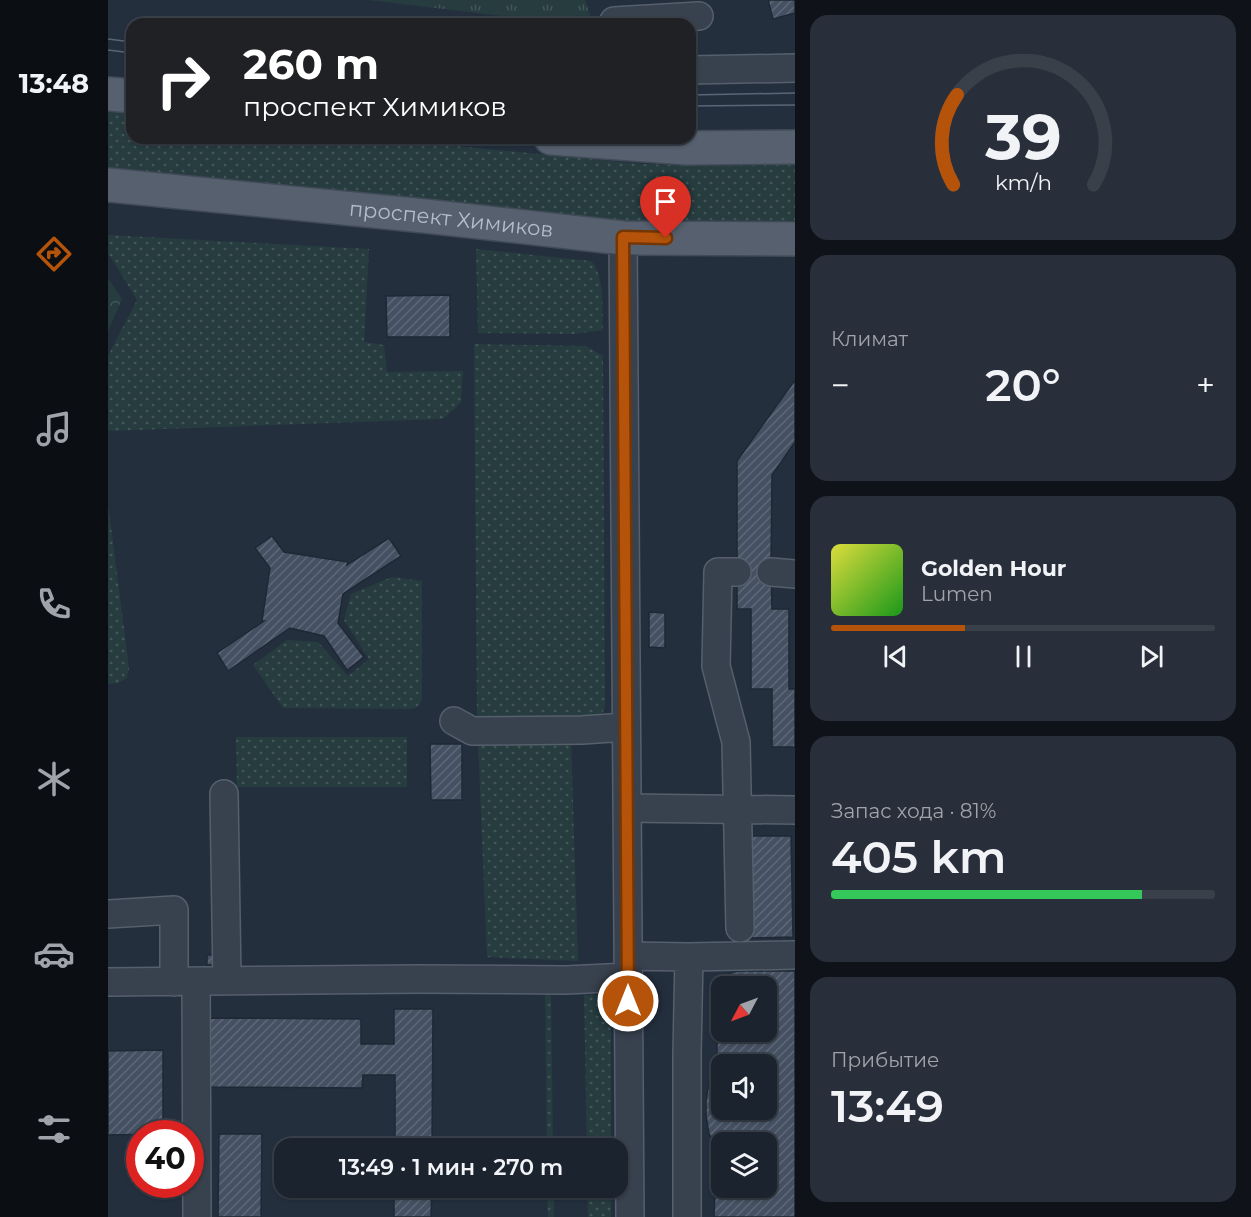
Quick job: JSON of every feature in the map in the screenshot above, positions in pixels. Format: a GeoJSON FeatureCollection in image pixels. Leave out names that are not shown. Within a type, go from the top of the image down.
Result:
{"type":"FeatureCollection","features":[{"type":"Feature","properties":{"kind":"main road"},"geometry":{"type":"LineString","coordinates":[[108,94],[126,96]]}},
{"type":"Feature","properties":{"kind":"main road"},"geometry":{"type":"LineString","coordinates":[[666,144],[713,148],[795,147]]}},
{"type":"Feature","properties":{"kind":"main road","name":"проспект Химиков"},"geometry":{"type":"LineString","coordinates":[[108,185],[623,237],[795,239]]}},
{"type":"Feature","properties":{"kind":"street"},"geometry":{"type":"LineString","coordinates":[[612,15],[699,16]]}},
{"type":"Feature","properties":{"kind":"street"},"geometry":{"type":"LineString","coordinates":[[696,70],[795,68]]}},
{"type":"Feature","properties":{"kind":"street"},"geometry":{"type":"LineString","coordinates":[[623,237],[630,1217]]}},
{"type":"Feature","properties":{"kind":"street"},"geometry":{"type":"LineString","coordinates":[[737,572],[718,572],[716,666],[736,742],[740,928]]}},
{"type":"Feature","properties":{"kind":"street"},"geometry":{"type":"LineString","coordinates":[[454,721],[472,731],[582,730],[626,727]]}},
{"type":"Feature","properties":{"kind":"street"},"geometry":{"type":"LineString","coordinates":[[224,794],[227,980]]}},
{"type":"Feature","properties":{"kind":"street"},"geometry":{"type":"LineString","coordinates":[[627,808],[795,810]]}},
{"type":"Feature","properties":{"kind":"street"},"geometry":{"type":"LineString","coordinates":[[108,914],[174,910],[185,982],[197,1217]]}},
{"type":"Feature","properties":{"kind":"street"},"geometry":{"type":"LineString","coordinates":[[108,982],[566,980],[689,957],[795,955]]}},
{"type":"Feature","properties":{"kind":"street"},"geometry":{"type":"LineString","coordinates":[[687,1217],[689,957]]}},
{"type":"Feature","properties":{"kind":"green space"},"geometry":{"type":"Polygon","coordinates":[[[369,0],[585,0],[591,18],[518,18],[369,0]]]}},
{"type":"Feature","properties":{"kind":"green space"},"geometry":{"type":"Polygon","coordinates":[[[108,112],[126,114],[126,144],[436,144],[642,164],[795,165],[795,225],[668,225],[488,208],[309,187],[108,169],[108,112]]]}},
{"type":"Feature","properties":{"kind":"green space"},"geometry":{"type":"Polygon","coordinates":[[[108,235],[369,249],[364,342],[384,345],[387,372],[463,371],[461,403],[443,419],[108,431],[108,356],[137,300],[108,253],[108,235]]]}},
{"type":"Feature","properties":{"kind":"green space"},"geometry":{"type":"Polygon","coordinates":[[[476,249],[591,261],[601,284],[603,330],[574,334],[478,333],[476,249]]]}},
{"type":"Feature","properties":{"kind":"green space"},"geometry":{"type":"Polygon","coordinates":[[[108,278],[122,299],[108,331],[108,278]]]}},
{"type":"Feature","properties":{"kind":"green space"},"geometry":{"type":"Polygon","coordinates":[[[474,344],[586,346],[603,356],[605,707],[601,716],[477,723],[474,344]]]}},
{"type":"Feature","properties":{"kind":"green space"},"geometry":{"type":"Polygon","coordinates":[[[108,504],[129,668],[127,678],[118,683],[108,684],[108,504]]]}},
{"type":"Feature","properties":{"kind":"green space"},"geometry":{"type":"Polygon","coordinates":[[[392,577],[422,581],[422,695],[420,704],[408,709],[283,708],[253,665],[287,640],[318,642],[348,676],[369,659],[344,620],[351,594],[392,577]]]}},
{"type":"Feature","properties":{"kind":"green space"},"geometry":{"type":"Polygon","coordinates":[[[236,737],[407,737],[407,787],[237,787],[236,737]]]}},
{"type":"Feature","properties":{"kind":"green space"},"geometry":{"type":"Polygon","coordinates":[[[571,739],[578,961],[487,957],[478,742],[571,739]]]}},
{"type":"Feature","properties":{"kind":"green space"},"geometry":{"type":"Polygon","coordinates":[[[545,988],[551,994],[553,1138],[547,1138],[545,988]]]}},
{"type":"Feature","properties":{"kind":"green space"},"geometry":{"type":"Polygon","coordinates":[[[584,995],[606,995],[611,1001],[611,1138],[587,1138],[584,995]]]}},
{"type":"Feature","properties":{"kind":"green space"},"geometry":{"type":"Polygon","coordinates":[[[547,1198],[554,1198],[554,1217],[548,1217],[547,1198]]]}},
{"type":"Feature","properties":{"kind":"green space"},"geometry":{"type":"Polygon","coordinates":[[[587,1198],[611,1198],[611,1217],[588,1217],[587,1198]]]}},
{"type":"Feature","properties":{"kind":"building"},"geometry":{"type":"Polygon","coordinates":[[[768,0],[795,0],[795,13],[773,19],[768,0]]]}},
{"type":"Feature","properties":{"kind":"building"},"geometry":{"type":"Polygon","coordinates":[[[450,295],[450,337],[387,337],[386,296],[450,295]]]}},
{"type":"Feature","properties":{"kind":"building"},"geometry":{"type":"Polygon","coordinates":[[[795,380],[795,442],[772,475],[771,565],[772,609],[789,609],[789,689],[795,689],[795,747],[772,747],[772,689],[751,689],[751,609],[737,609],[737,461],[795,380]]]}},
{"type":"Feature","properties":{"kind":"building"},"geometry":{"type":"Polygon","coordinates":[[[272,536],[284,552],[348,562],[347,565],[389,538],[401,556],[343,594],[338,623],[364,657],[347,670],[324,636],[290,628],[228,671],[217,653],[264,621],[262,621],[270,568],[255,548],[272,536]]]}},
{"type":"Feature","properties":{"kind":"building"},"geometry":{"type":"Polygon","coordinates":[[[649,612],[665,613],[665,648],[649,647],[649,612]]]}},
{"type":"Feature","properties":{"kind":"building"},"geometry":{"type":"Polygon","coordinates":[[[430,744],[462,744],[462,800],[431,800],[430,744]]]}},
{"type":"Feature","properties":{"kind":"building"},"geometry":{"type":"Polygon","coordinates":[[[749,836],[791,836],[793,937],[751,938],[749,836]]]}},
{"type":"Feature","properties":{"kind":"building"},"geometry":{"type":"Polygon","coordinates":[[[207,955],[216,955],[216,965],[207,965],[207,955]]]}},
{"type":"Feature","properties":{"kind":"building"},"geometry":{"type":"Polygon","coordinates":[[[741,971],[795,971],[795,1217],[714,1217],[715,1198],[777,1198],[777,1132],[711,1132],[711,1137],[709,1134],[706,1101],[711,1080],[711,1120],[777,1120],[777,1054],[717,1054],[717,1042],[777,1042],[777,976],[727,975],[741,971]]]}},
{"type":"Feature","properties":{"kind":"building"},"geometry":{"type":"Polygon","coordinates":[[[394,1009],[433,1009],[432,1138],[395,1138],[395,1075],[363,1075],[362,1088],[210,1087],[210,1018],[361,1019],[361,1044],[394,1044],[394,1009]]]}},
{"type":"Feature","properties":{"kind":"building"},"geometry":{"type":"Polygon","coordinates":[[[163,1050],[163,1120],[126,1120],[126,1135],[108,1135],[108,1051],[163,1050]]]}},
{"type":"Feature","properties":{"kind":"building"},"geometry":{"type":"Polygon","coordinates":[[[219,1134],[262,1134],[261,1217],[218,1217],[219,1134]]]}},
{"type":"Feature","properties":{"kind":"building"},"geometry":{"type":"Polygon","coordinates":[[[394,1198],[432,1198],[431,1217],[394,1217],[394,1198]]]}},
{"type":"Feature","properties":{"kind":"tram line"},"geometry":{"type":"LineString","coordinates":[[108,39],[126,41]]}},
{"type":"Feature","properties":{"kind":"tram line"},"geometry":{"type":"LineString","coordinates":[[108,50],[126,52]]}},
{"type":"Feature","properties":{"kind":"tram line"},"geometry":{"type":"LineString","coordinates":[[696,95],[795,93]]}},
{"type":"Feature","properties":{"kind":"tram line"},"geometry":{"type":"LineString","coordinates":[[696,106],[795,105]]}},
{"type":"Feature","properties":{"kind":"route"},"geometry":{"type":"LineString","coordinates":[[628,1001],[623,237],[666,238]]}}]}
